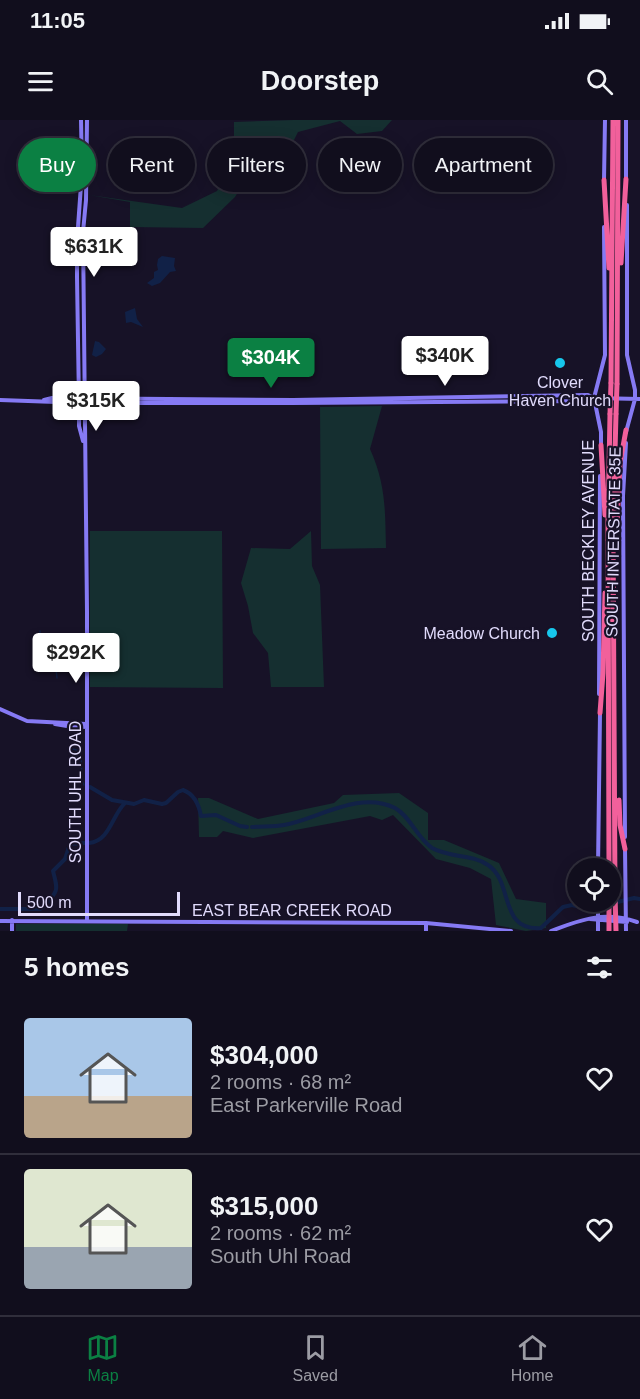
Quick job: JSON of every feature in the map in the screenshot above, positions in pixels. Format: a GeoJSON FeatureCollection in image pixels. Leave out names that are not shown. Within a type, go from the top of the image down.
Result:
{"type":"FeatureCollection","features":[{"type":"Feature","properties":{"kind":"highway"},"geometry":{"type":"LineString","coordinates":[[612,334],[613,120]]}},
{"type":"Feature","properties":{"kind":"highway"},"geometry":{"type":"LineString","coordinates":[[618,120],[618,298]]}},
{"type":"Feature","properties":{"kind":"highway"},"geometry":{"type":"LineString","coordinates":[[615,931],[615,722],[611,552],[613,414],[626,179]]}},
{"type":"Feature","properties":{"kind":"highway"},"geometry":{"type":"LineString","coordinates":[[604,180],[614,383]]}},
{"type":"Feature","properties":{"kind":"highway"},"geometry":{"type":"LineString","coordinates":[[609,858],[609,571],[620,463],[626,430]]}},
{"type":"Feature","properties":{"kind":"highway"},"geometry":{"type":"LineString","coordinates":[[601,445],[604,463],[605,541],[611,552]]}},
{"type":"Feature","properties":{"kind":"highway"},"geometry":{"type":"LineString","coordinates":[[600,713],[605,579],[609,571]]}},
{"type":"Feature","properties":{"kind":"highway"},"geometry":{"type":"LineString","coordinates":[[615,722],[620,820],[625,849]]}},
{"type":"Feature","properties":{"kind":"highway"},"geometry":{"type":"LineString","coordinates":[[609,912],[609,931]]}},
{"type":"Feature","properties":{"kind":"main road","name":"SOUTH UHL ROAD"},"geometry":{"type":"LineString","coordinates":[[81,120],[82,171],[77,241],[80,426],[85,447]]}},
{"type":"Feature","properties":{"kind":"main road","name":"SOUTH UHL ROAD"},"geometry":{"type":"LineString","coordinates":[[87,120],[86,200],[83,221],[87,921]]}},
{"type":"Feature","properties":{"kind":"main road","name":"SOUTH BECKLEY AVENUE"},"geometry":{"type":"LineString","coordinates":[[598,858],[601,445],[600,425],[594,398],[605,355],[605,120]]}},
{"type":"Feature","properties":{"kind":"main road","name":"SOUTH INTERSTATE 35E"},"geometry":{"type":"LineString","coordinates":[[626,120],[627,355],[638,399],[626,430],[623,496],[626,931]]}},
{"type":"Feature","properties":{"kind":"main road"},"geometry":{"type":"LineString","coordinates":[[0,400],[473,402],[577,398],[588,395],[594,398],[638,399]]}},
{"type":"Feature","properties":{"kind":"main road"},"geometry":{"type":"LineString","coordinates":[[349,401],[515,396],[577,398]]}},
{"type":"Feature","properties":{"kind":"main road"},"geometry":{"type":"LineString","coordinates":[[515,396],[516,401]]}},
{"type":"Feature","properties":{"kind":"main road"},"geometry":{"type":"LineString","coordinates":[[473,402],[488,400],[489,397]]}},
{"type":"Feature","properties":{"kind":"main road"},"geometry":{"type":"LineString","coordinates":[[0,709],[22,720],[87,725]]}},
{"type":"Feature","properties":{"kind":"main road"},"geometry":{"type":"LineString","coordinates":[[598,912],[598,931]]}},
{"type":"Feature","properties":{"kind":"main road"},"geometry":{"type":"LineString","coordinates":[[551,931],[589,919],[626,917],[639,922]]}},
{"type":"Feature","properties":{"kind":"main road"},"geometry":{"type":"LineString","coordinates":[[12,920],[12,931]]}},
{"type":"Feature","properties":{"kind":"main road","name":"EAST BEAR CREEK ROAD"},"geometry":{"type":"LineString","coordinates":[[0,921],[428,923],[511,931]]}},
{"type":"Feature","properties":{"kind":"main road"},"geometry":{"type":"LineString","coordinates":[[426,931],[428,923]]}},
{"type":"Feature","properties":{"kind":"main road"},"geometry":{"type":"LineString","coordinates":[[428,923],[431,931]]}},
{"type":"Feature","properties":{"kind":"green space"},"geometry":{"type":"Polygon","coordinates":[[[392,120],[382,131],[357,134],[340,121],[298,132],[295,138],[234,138],[234,122],[392,120]]]}},
{"type":"Feature","properties":{"kind":"green space"},"geometry":{"type":"Polygon","coordinates":[[[215,192],[238,192],[203,228],[130,227],[130,202],[89,195],[182,208],[215,192]]]}},
{"type":"Feature","properties":{"kind":"green space"},"geometry":{"type":"Polygon","coordinates":[[[382,406],[370,449],[382,486],[386,548],[321,549],[320,407],[382,406]]]}},
{"type":"Feature","properties":{"kind":"green space"},"geometry":{"type":"Polygon","coordinates":[[[90,531],[222,531],[223,688],[90,687],[90,531]]]}},
{"type":"Feature","properties":{"kind":"green space"},"geometry":{"type":"Polygon","coordinates":[[[311,531],[312,566],[320,585],[324,687],[271,687],[268,653],[253,633],[241,583],[251,548],[290,549],[311,531]]]}},
{"type":"Feature","properties":{"kind":"green space"},"geometry":{"type":"Polygon","coordinates":[[[399,793],[428,813],[428,840],[444,840],[499,863],[516,899],[546,903],[546,928],[526,931],[496,925],[491,879],[470,868],[436,859],[393,815],[382,820],[370,816],[253,838],[223,831],[217,837],[199,837],[198,798],[209,798],[258,819],[334,803],[343,795],[399,793]]]}},
{"type":"Feature","properties":{"kind":"green space"},"geometry":{"type":"Polygon","coordinates":[[[16,924],[128,924],[127,931],[16,931],[16,924]]]}},
{"type":"Feature","properties":{"kind":"water"},"geometry":{"type":"Polygon","coordinates":[[[162,256],[175,258],[176,271],[170,272],[160,283],[152,286],[147,283],[154,278],[154,272],[158,270],[158,259],[162,256]]]}},
{"type":"Feature","properties":{"kind":"water"},"geometry":{"type":"Polygon","coordinates":[[[135,308],[137,319],[143,327],[131,322],[126,323],[125,312],[135,308]]]}},
{"type":"Feature","properties":{"kind":"water"},"geometry":{"type":"Polygon","coordinates":[[[95,341],[106,349],[96,357],[92,355],[95,341]]]}},
{"type":"Feature","properties":{"kind":"waterway"},"geometry":{"type":"LineString","coordinates":[[40,631],[40,650],[56,669],[57,678]]}},
{"type":"Feature","properties":{"kind":"waterway"},"geometry":{"type":"LineString","coordinates":[[73,749],[80,751],[84,785]]}},
{"type":"Feature","properties":{"kind":"waterway"},"geometry":{"type":"LineString","coordinates":[[90,787],[112,800],[134,804],[144,800],[166,803],[183,790],[195,800],[201,816],[216,815],[247,827]]}},
{"type":"Feature","properties":{"kind":"waterway"},"geometry":{"type":"LineString","coordinates":[[252,827],[284,825],[353,804],[367,802],[381,803],[395,808],[405,816],[422,839],[432,848],[475,859],[488,865],[501,882],[512,914],[518,922],[527,927],[541,928],[563,907],[572,905],[589,909],[634,898],[640,899]]}},
{"type":"Feature","properties":{"kind":"waterway"},"geometry":{"type":"LineString","coordinates":[[89,843],[102,838],[125,803]]}},
{"type":"Feature","properties":{"kind":"waterway"},"geometry":{"type":"LineString","coordinates":[[0,909],[40,909],[43,907],[55,894],[53,871],[65,859],[70,844],[85,843]]}},
{"type":"Feature","properties":{"kind":"place","name":"Clover Haven Church"},"geometry":{"type":"Point","coordinates":[560,363]}},
{"type":"Feature","properties":{"kind":"place","name":"Meadow Church"},"geometry":{"type":"Point","coordinates":[552,633]}}]}
